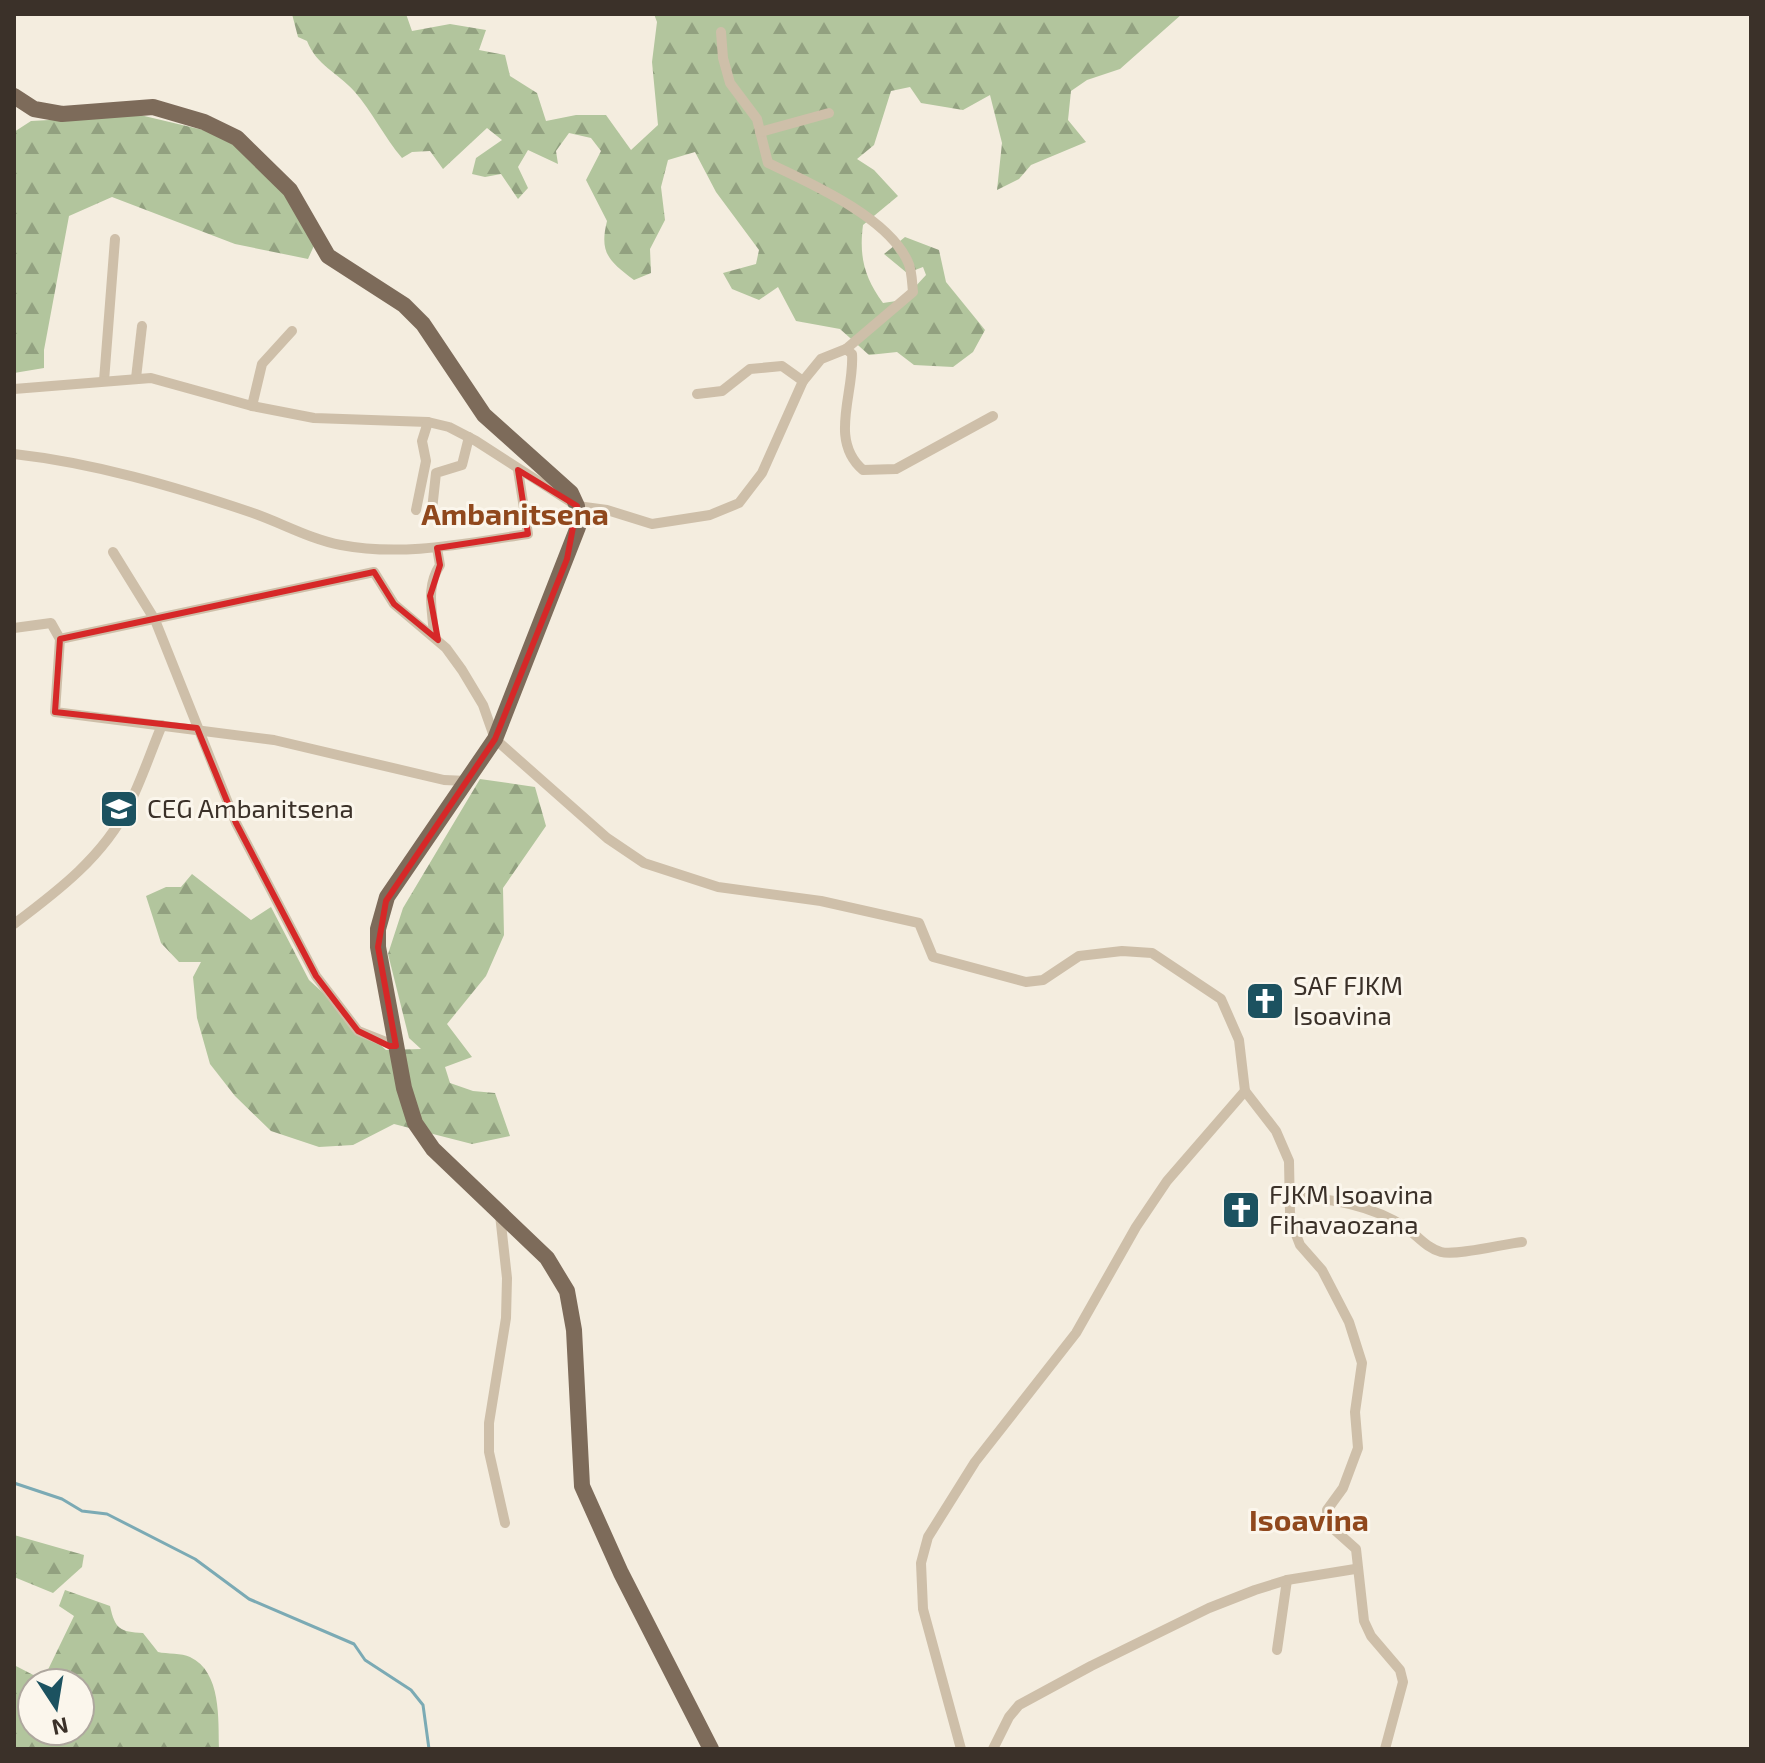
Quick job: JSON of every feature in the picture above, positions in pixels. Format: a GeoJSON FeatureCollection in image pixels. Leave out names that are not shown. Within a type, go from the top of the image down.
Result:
{"type":"FeatureCollection","features":[{"type":"Feature","properties":{"kind":"main road"},"geometry":{"type":"LineString","coordinates":[[14,96],[34,109],[62,114],[153,107],[204,122],[237,138],[290,190],[328,256],[404,305],[423,324],[484,415],[566,486],[577,506],[578,527],[567,559],[495,739],[387,897],[378,947],[409,1107],[421,1134],[547,1258],[567,1291],[574,1330],[582,1486],[621,1573],[711,1749]]}},
{"type":"Feature","properties":{"kind":"street"},"geometry":{"type":"LineString","coordinates":[[14,389],[136,378],[165,380],[252,406],[314,418],[428,422],[469,437],[577,506],[607,510],[652,524],[727,510],[748,494],[762,473],[803,381],[821,359],[846,349],[913,292],[909,263],[886,231],[814,185],[768,163],[760,132],[746,101],[730,83],[723,58],[721,32]]}},
{"type":"Feature","properties":{"kind":"street"},"geometry":{"type":"LineString","coordinates":[[760,132],[829,113]]}},
{"type":"Feature","properties":{"kind":"street"},"geometry":{"type":"LineString","coordinates":[[104,381],[115,239]]}},
{"type":"Feature","properties":{"kind":"street"},"geometry":{"type":"LineString","coordinates":[[136,378],[142,326]]}},
{"type":"Feature","properties":{"kind":"street"},"geometry":{"type":"LineString","coordinates":[[252,406],[262,364],[292,331]]}},
{"type":"Feature","properties":{"kind":"street"},"geometry":{"type":"LineString","coordinates":[[846,349],[852,354],[853,366],[845,419],[847,447],[853,462],[863,470],[896,469],[993,416]]}},
{"type":"Feature","properties":{"kind":"street"},"geometry":{"type":"LineString","coordinates":[[697,394],[722,391],[755,368],[782,366],[803,381]]}},
{"type":"Feature","properties":{"kind":"street"},"geometry":{"type":"LineString","coordinates":[[416,510],[426,461],[422,441],[428,422]]}},
{"type":"Feature","properties":{"kind":"street"},"geometry":{"type":"LineString","coordinates":[[432,510],[436,473],[462,465],[469,437]]}},
{"type":"Feature","properties":{"kind":"street"},"geometry":{"type":"LineString","coordinates":[[14,454],[110,471],[251,512],[341,545],[384,550],[437,548],[528,534],[518,470]]}},
{"type":"Feature","properties":{"kind":"street"},"geometry":{"type":"LineString","coordinates":[[434,637],[430,596],[432,576],[440,565],[437,548]]}},
{"type":"Feature","properties":{"kind":"street"},"geometry":{"type":"LineString","coordinates":[[113,552],[155,620],[241,833],[316,976],[358,1031],[396,1046]]}},
{"type":"Feature","properties":{"kind":"street"},"geometry":{"type":"LineString","coordinates":[[60,639],[374,572],[394,604],[434,637],[462,670],[483,705],[495,739],[607,838],[644,863],[718,887],[821,901],[919,923],[933,957],[1026,982],[1043,980],[1079,956],[1122,951],[1152,953],[1221,999],[1239,1040],[1245,1091],[1276,1131],[1289,1161],[1290,1213],[1300,1245],[1322,1270],[1349,1322],[1362,1363],[1355,1412],[1358,1448],[1343,1488],[1327,1510],[1328,1524],[1356,1549],[1355,1569],[1364,1621],[1371,1636],[1400,1670],[1403,1682],[1385,1749]]}},
{"type":"Feature","properties":{"kind":"street"},"geometry":{"type":"LineString","coordinates":[[14,628],[51,623],[60,639],[55,712],[274,740],[444,780],[469,781]]}},
{"type":"Feature","properties":{"kind":"street"},"geometry":{"type":"LineString","coordinates":[[14,924],[76,875],[92,857],[128,807],[162,725]]}},
{"type":"Feature","properties":{"kind":"street"},"geometry":{"type":"LineString","coordinates":[[961,1749],[923,1609],[921,1563],[928,1537],[975,1462],[1076,1333],[1136,1227],[1167,1181],[1245,1091]]}},
{"type":"Feature","properties":{"kind":"street"},"geometry":{"type":"LineString","coordinates":[[1291,1198],[1334,1200],[1382,1217],[1406,1227],[1417,1239],[1442,1253],[1522,1242]]}},
{"type":"Feature","properties":{"kind":"street"},"geometry":{"type":"LineString","coordinates":[[500,1213],[507,1278],[506,1318],[489,1423],[489,1452],[505,1523]]}},
{"type":"Feature","properties":{"kind":"street"},"geometry":{"type":"LineString","coordinates":[[993,1749],[1009,1717],[1019,1705],[1209,1608],[1287,1580],[1355,1569]]}},
{"type":"Feature","properties":{"kind":"street"},"geometry":{"type":"LineString","coordinates":[[1277,1650],[1287,1580]]}},
{"type":"Feature","properties":{"kind":"highlighted area"},"geometry":{"type":"Polygon","coordinates":[[[518,470],[577,506],[567,559],[495,739],[386,901],[378,947],[396,1046],[389,1046],[358,1031],[316,976],[236,823],[197,728],[55,712],[60,639],[374,572],[394,604],[438,640],[430,596],[440,565],[437,548],[528,534],[518,470]]]}},
{"type":"Feature","properties":{"kind":"green space"},"geometry":{"type":"Polygon","coordinates":[[[292,14],[406,14],[412,31],[450,24],[486,30],[479,50],[505,55],[510,76],[537,93],[546,121],[576,115],[606,115],[631,150],[658,125],[652,62],[657,22],[654,14],[1182,14],[1120,69],[1087,80],[1071,91],[1068,120],[1086,142],[1031,165],[1019,179],[997,190],[1002,143],[990,95],[963,110],[921,103],[910,87],[891,91],[874,145],[857,159],[874,170],[898,196],[863,225],[864,266],[883,303],[903,300],[926,275],[923,267],[907,273],[884,254],[905,237],[939,250],[946,282],[985,330],[973,352],[953,367],[914,365],[897,352],[869,355],[840,329],[796,321],[778,287],[759,300],[732,289],[723,273],[756,264],[759,250],[716,192],[695,152],[668,160],[661,187],[665,220],[650,249],[651,273],[634,280],[612,261],[605,249],[607,221],[586,180],[601,151],[591,138],[569,133],[556,151],[558,164],[528,150],[518,167],[528,188],[518,199],[501,174],[485,177],[472,174],[476,158],[502,140],[487,128],[443,169],[430,151],[412,152],[402,158],[348,84],[322,63],[307,41],[298,37],[292,14]]]}},
{"type":"Feature","properties":{"kind":"green space"},"geometry":{"type":"Polygon","coordinates":[[[119,110],[237,138],[267,167],[317,239],[308,259],[235,244],[112,197],[69,216],[44,350],[44,368],[14,373],[14,132],[31,121],[68,119],[119,110]]]}},
{"type":"Feature","properties":{"kind":"green space"},"geometry":{"type":"Polygon","coordinates":[[[480,779],[535,787],[546,826],[503,888],[504,935],[486,976],[447,1024],[472,1057],[445,1067],[450,1083],[473,1091],[495,1093],[510,1136],[472,1144],[394,1124],[353,1145],[319,1147],[271,1131],[235,1096],[210,1064],[197,1018],[193,977],[201,962],[179,962],[161,943],[146,896],[166,887],[181,887],[192,874],[251,920],[271,907],[309,980],[386,1050],[421,1049],[409,1038],[388,954],[403,908],[480,779]]]}},
{"type":"Feature","properties":{"kind":"green space"},"geometry":{"type":"Polygon","coordinates":[[[14,1535],[84,1555],[82,1567],[53,1593],[14,1577],[14,1535]]]}},
{"type":"Feature","properties":{"kind":"green space"},"geometry":{"type":"Polygon","coordinates":[[[65,1590],[110,1606],[120,1628],[143,1633],[158,1652],[187,1656],[200,1664],[208,1674],[216,1698],[219,1749],[14,1749],[14,1665],[18,1667],[16,1747],[96,1747],[96,1667],[49,1667],[74,1616],[59,1606],[65,1590]]]}},
{"type":"Feature","properties":{"kind":"waterway"},"geometry":{"type":"LineString","coordinates":[[14,1483],[62,1499],[82,1511],[107,1514],[195,1559],[249,1599],[354,1644],[365,1660],[411,1690],[423,1705],[429,1749]]}},
{"type":"Feature","properties":{"kind":"place","name":"CEG Ambanitsena"},"geometry":{"type":"Point","coordinates":[119,809]}},
{"type":"Feature","properties":{"kind":"place","name":"SAF FJKM Isoavina"},"geometry":{"type":"Point","coordinates":[1265,1001]}},
{"type":"Feature","properties":{"kind":"place","name":"FJKM Isoavina Fihavaozana"},"geometry":{"type":"Point","coordinates":[1241,1210]}},
{"type":"Feature","properties":{"kind":"district","name":"Ambanitsena"},"geometry":{"type":"Point","coordinates":[515,515]}},
{"type":"Feature","properties":{"kind":"district","name":"Isoavina"},"geometry":{"type":"Point","coordinates":[1309,1521]}}]}
